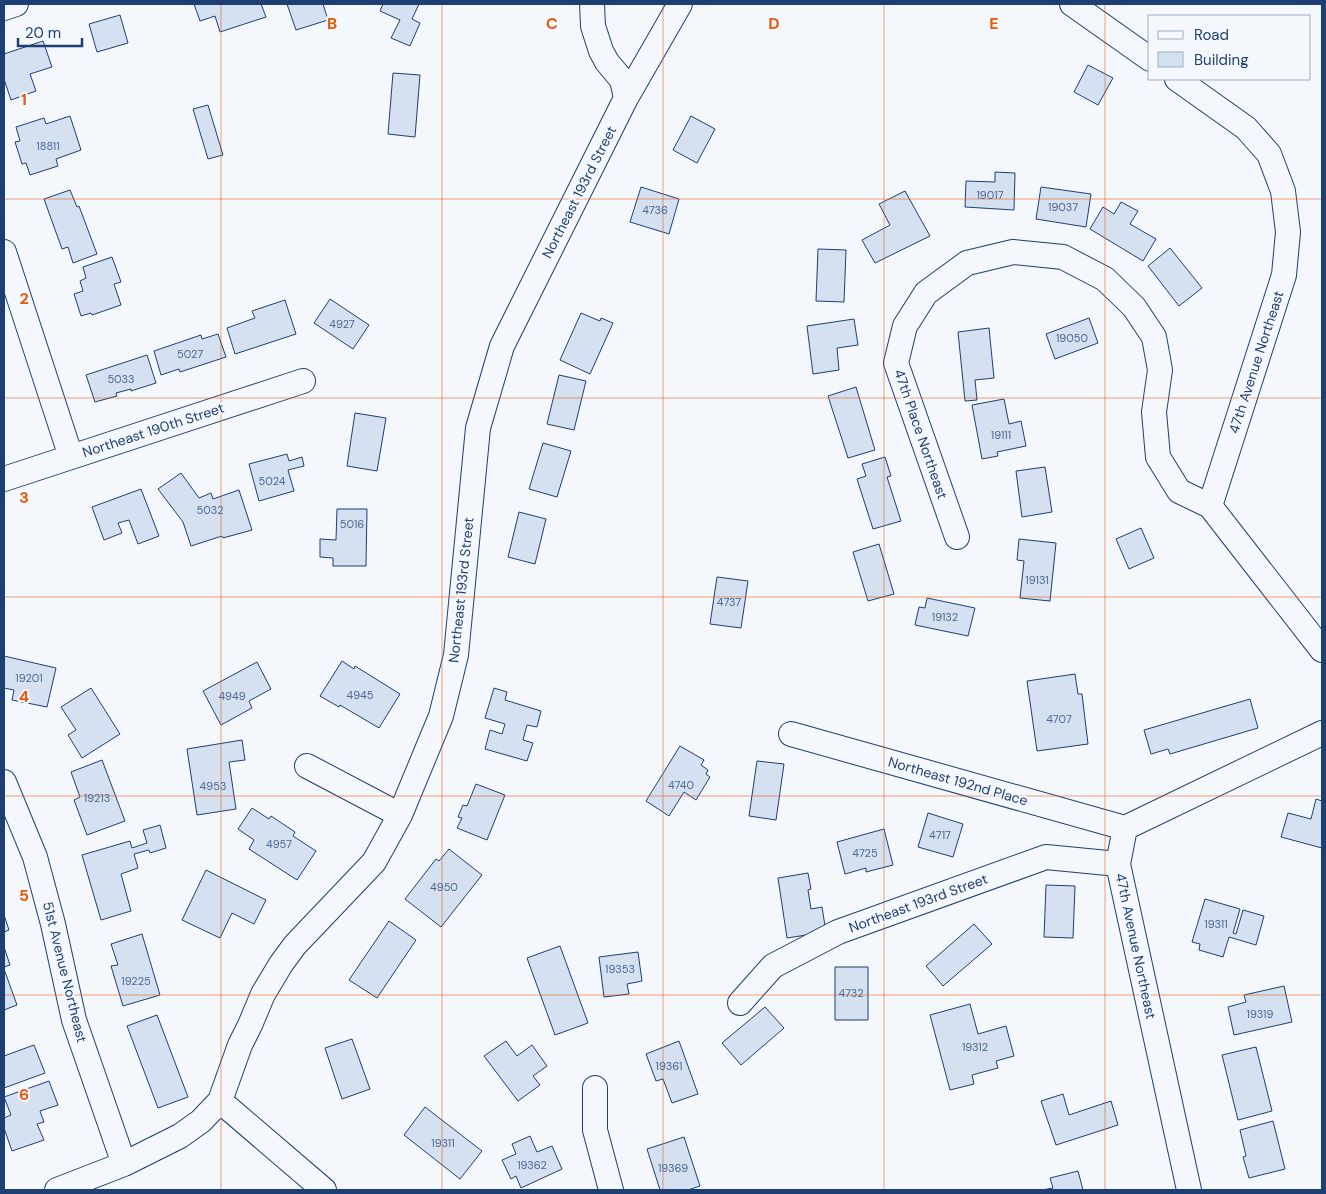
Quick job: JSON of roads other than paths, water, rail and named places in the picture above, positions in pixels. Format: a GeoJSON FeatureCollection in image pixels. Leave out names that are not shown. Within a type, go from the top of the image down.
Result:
{"type":"FeatureCollection","features":[{"type":"Feature","properties":{"kind":"street"},"geometry":{"type":"LineString","coordinates":[[4,8],[16,4]]}},
{"type":"Feature","properties":{"kind":"street"},"geometry":{"type":"LineString","coordinates":[[592,4],[593,26],[601,51],[607,62],[622,80],[626,98]]}},
{"type":"Feature","properties":{"kind":"street","name":"Northeast 193rd Street"},"geometry":{"type":"LineString","coordinates":[[57,1190],[124,1164],[180,1136],[201,1121],[220,1101],[240,1045],[263,994],[280,964],[295,945],[374,862],[400,815],[441,716],[456,655],[478,428],[502,346],[626,98],[680,4]]}},
{"type":"Feature","properties":{"kind":"street"},"geometry":{"type":"LineString","coordinates":[[1072,4],[1148,58]]}},
{"type":"Feature","properties":{"kind":"street","name":"47th Avenue Northeast"},"geometry":{"type":"LineString","coordinates":[[1178,80],[1246,128],[1269,154],[1283,190],[1288,232],[1284,276],[1210,506]]}},
{"type":"Feature","properties":{"kind":"street"},"geometry":{"type":"LineString","coordinates":[[4,252],[71,457]]}},
{"type":"Feature","properties":{"kind":"street","name":"47th Place Northeast"},"geometry":{"type":"LineString","coordinates":[[957,537],[896,363],[904,326],[926,293],[968,263],[1013,252],[1063,257],[1105,279],[1134,307],[1154,337],[1160,370],[1154,412],[1158,456],[1179,491],[1210,506]]}},
{"type":"Feature","properties":{"kind":"street","name":"Northeast 190th Street"},"geometry":{"type":"LineString","coordinates":[[4,479],[303,381]]}},
{"type":"Feature","properties":{"kind":"street"},"geometry":{"type":"LineString","coordinates":[[1210,506],[1322,650]]}},
{"type":"Feature","properties":{"kind":"street"},"geometry":{"type":"LineString","coordinates":[[1125,828],[1322,733]]}},
{"type":"Feature","properties":{"kind":"street","name":"Northeast 192nd Place"},"geometry":{"type":"LineString","coordinates":[[791,734],[1125,828]]}},
{"type":"Feature","properties":{"kind":"street"},"geometry":{"type":"LineString","coordinates":[[306,766],[400,815]]}},
{"type":"Feature","properties":{"kind":"street","name":"51st Avenue Northeast"},"geometry":{"type":"LineString","coordinates":[[4,782],[35,857],[54,924],[74,1020],[124,1164]]}},
{"type":"Feature","properties":{"kind":"street","name":"47th Avenue Northeast"},"geometry":{"type":"LineString","coordinates":[[1125,828],[1118,864],[1188,1190]]}},
{"type":"Feature","properties":{"kind":"street","name":"Northeast 193rd Street"},"geometry":{"type":"LineString","coordinates":[[740,1003],[773,966],[838,932],[1046,857],[1118,864]]}},
{"type":"Feature","properties":{"kind":"street"},"geometry":{"type":"LineString","coordinates":[[595,1088],[595,1130],[611,1190]]}},
{"type":"Feature","properties":{"kind":"street"},"geometry":{"type":"LineString","coordinates":[[220,1101],[324,1190]]}}]}
